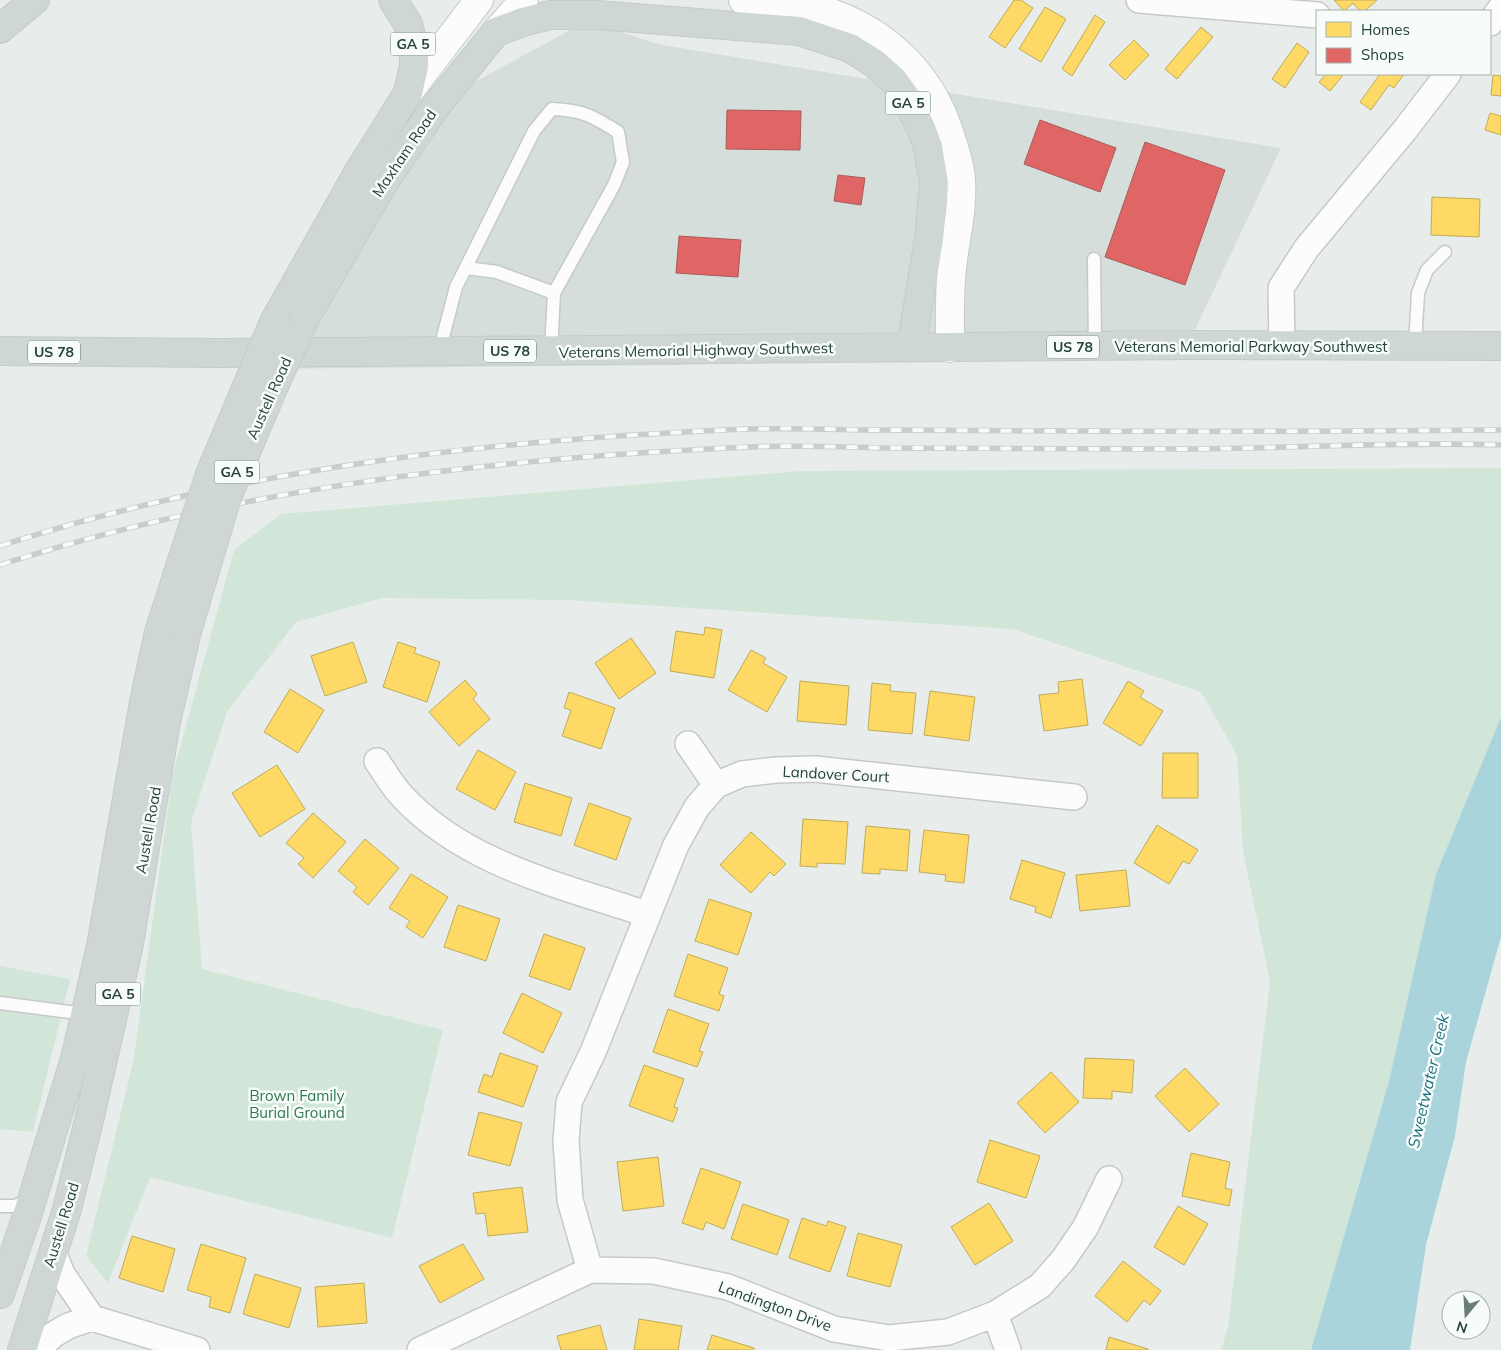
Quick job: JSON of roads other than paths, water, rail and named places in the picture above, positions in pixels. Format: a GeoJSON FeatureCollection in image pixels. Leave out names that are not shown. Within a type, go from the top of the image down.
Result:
{"type":"FeatureCollection","features":[{"type":"Feature","properties":{"kind":"main road"},"geometry":{"type":"LineString","coordinates":[[0,29],[35,0]]}},
{"type":"Feature","properties":{"kind":"main road","name":"GA 5"},"geometry":{"type":"LineString","coordinates":[[393,0],[408,24],[414,49],[414,66],[408,93]]}},
{"type":"Feature","properties":{"kind":"main road","name":"Maxham Road"},"geometry":{"type":"LineString","coordinates":[[274,322],[313,250],[408,93],[479,0]]}},
{"type":"Feature","properties":{"kind":"main road","name":"Maxham Road"},"geometry":{"type":"LineString","coordinates":[[304,320],[382,185],[436,106],[524,0]]}},
{"type":"Feature","properties":{"kind":"main road"},"geometry":{"type":"LineString","coordinates":[[743,0],[787,2],[810,6],[868,29],[901,53],[929,86],[940,108],[954,148],[961,180],[961,203],[951,283],[950,348]]}},
{"type":"Feature","properties":{"kind":"main road","name":"GA 5"},"geometry":{"type":"LineString","coordinates":[[496,32],[550,15],[573,14],[774,28],[798,31],[824,38],[850,48],[874,63],[893,80],[904,95],[921,128],[932,166],[934,184],[933,212],[911,348]]}},
{"type":"Feature","properties":{"kind":"main road","name":"Austell Road"},"geometry":{"type":"LineString","coordinates":[[22,1350],[67,1209],[90,1116],[126,958],[166,722],[187,631],[227,497],[304,320]]}},
{"type":"Feature","properties":{"kind":"main road","name":"Austell Road"},"geometry":{"type":"LineString","coordinates":[[0,1294],[6,1260],[33,1197],[76,1055],[101,946],[142,711],[159,632],[210,474],[274,322]]}},
{"type":"Feature","properties":{"kind":"main road","name":"Veterans Memorial Parkway Southwest"},"geometry":{"type":"LineString","coordinates":[[911,348],[1282,345],[1501,346]]}},
{"type":"Feature","properties":{"kind":"main road","name":"Veterans Memorial Highway Southwest"},"geometry":{"type":"LineString","coordinates":[[0,351],[219,354],[911,348]]}},
{"type":"Feature","properties":{"kind":"street"},"geometry":{"type":"LineString","coordinates":[[1139,0],[1316,15]]}},
{"type":"Feature","properties":{"kind":"street"},"geometry":{"type":"LineString","coordinates":[[1491,21],[1501,8]]}},
{"type":"Feature","properties":{"kind":"street"},"geometry":{"type":"LineString","coordinates":[[1282,345],[1281,288],[1306,249],[1404,131],[1447,75]]}},
{"type":"Feature","properties":{"kind":"street"},"geometry":{"type":"LineString","coordinates":[[688,744],[716,785]]}},
{"type":"Feature","properties":{"kind":"street"},"geometry":{"type":"LineString","coordinates":[[377,761],[400,794],[429,821],[476,853],[527,874],[646,914]]}},
{"type":"Feature","properties":{"kind":"street","name":"Landover Court"},"geometry":{"type":"LineString","coordinates":[[590,1270],[570,1200],[566,1141],[569,1102],[596,1043],[646,914],[676,844],[697,808],[716,785],[742,774],[776,770],[815,769],[1074,798]]}},
{"type":"Feature","properties":{"kind":"street","name":"Landington Drive"},"geometry":{"type":"LineString","coordinates":[[420,1350],[590,1270],[654,1271],[728,1287],[834,1328],[889,1338],[948,1332],[996,1314],[1040,1286],[1063,1260],[1085,1228],[1109,1179]]}},
{"type":"Feature","properties":{"kind":"street"},"geometry":{"type":"LineString","coordinates":[[53,1250],[62,1274],[92,1318]]}},
{"type":"Feature","properties":{"kind":"street"},"geometry":{"type":"LineString","coordinates":[[996,1314],[1008,1350]]}},
{"type":"Feature","properties":{"kind":"street"},"geometry":{"type":"LineString","coordinates":[[38,1350],[61,1330],[92,1318],[197,1350]]}},
{"type":"Feature","properties":{"kind":"lane"},"geometry":{"type":"LineString","coordinates":[[439,352],[456,287],[534,130],[552,109],[577,110],[599,120],[618,132],[623,162],[614,186],[554,294],[552,351]]}},
{"type":"Feature","properties":{"kind":"lane"},"geometry":{"type":"LineString","coordinates":[[1415,345],[1418,293],[1427,270],[1445,252]]}},
{"type":"Feature","properties":{"kind":"lane"},"geometry":{"type":"LineString","coordinates":[[1094,259],[1096,346]]}},
{"type":"Feature","properties":{"kind":"lane"},"geometry":{"type":"LineString","coordinates":[[467,268],[497,272],[554,294]]}},
{"type":"Feature","properties":{"kind":"lane"},"geometry":{"type":"LineString","coordinates":[[0,1003],[85,1014]]}},
{"type":"Feature","properties":{"kind":"lane"},"geometry":{"type":"LineString","coordinates":[[0,1206],[15,1206],[33,1197]]}},
{"type":"Feature","properties":{"kind":"water","name":"Sweetwater Creek"},"geometry":{"type":"Polygon","coordinates":[[[1501,717],[1501,937],[1466,1062],[1455,1136],[1426,1245],[1410,1350],[1311,1350],[1389,1081],[1436,874],[1501,717]]]}},
{"type":"Feature","properties":{"kind":"railway"},"geometry":{"type":"LineString","coordinates":[[0,546],[91,519],[183,496],[276,477],[370,462],[559,441],[763,429],[1501,430]]}},
{"type":"Feature","properties":{"kind":"railway"},"geometry":{"type":"LineString","coordinates":[[0,565],[91,538],[183,515],[276,496],[370,481],[559,459],[783,446],[1195,449],[1414,444],[1501,445]]}},
{"type":"Feature","properties":{"kind":"park label","name":"Brown Family Burial Ground"},"geometry":{"type":"Point","coordinates":[297,1104]}}]}
